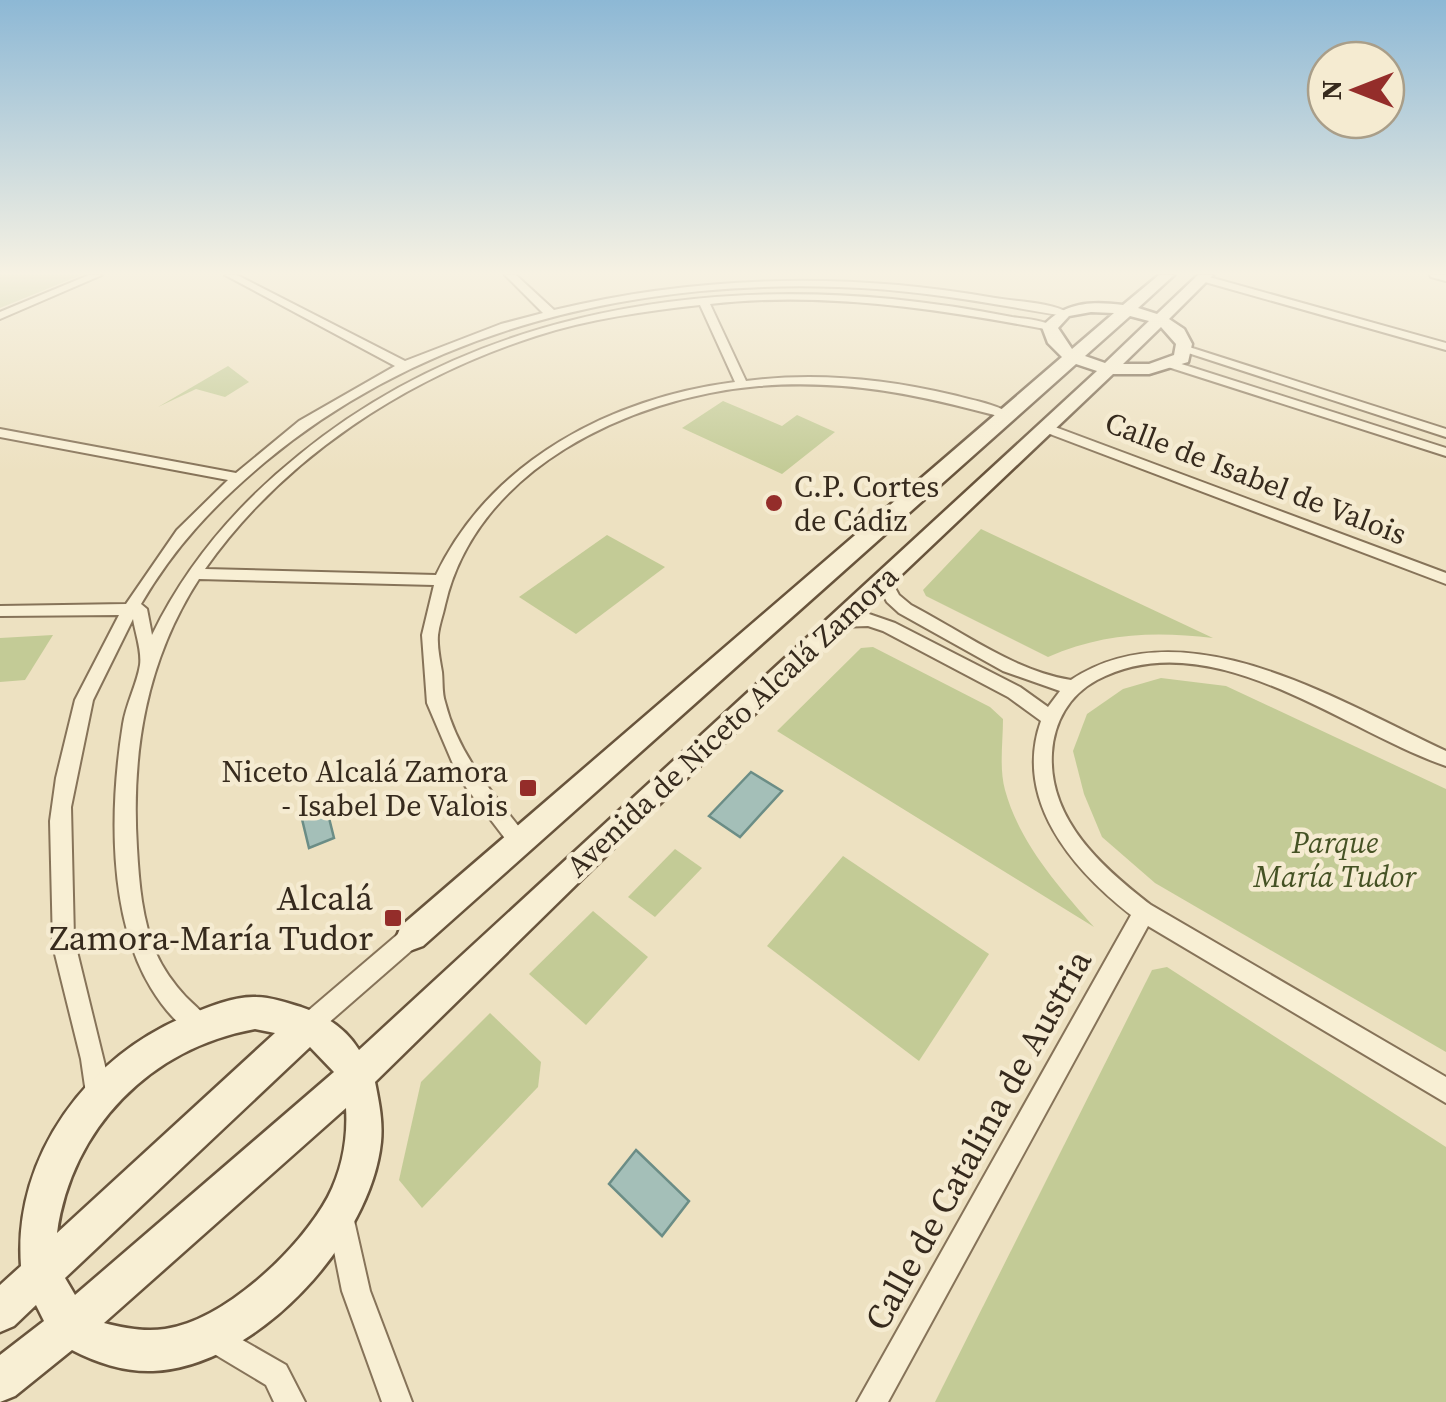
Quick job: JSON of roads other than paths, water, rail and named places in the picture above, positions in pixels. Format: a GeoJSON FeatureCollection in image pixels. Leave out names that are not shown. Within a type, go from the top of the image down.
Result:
{"type":"FeatureCollection","features":[{"type":"Feature","properties":{"kind":"street"},"geometry":{"type":"LineString","coordinates":[[356,340],[403,365],[405,373],[382,400]]}},
{"type":"Feature","properties":{"kind":"street"},"geometry":{"type":"LineString","coordinates":[[97,1099],[96,1068],[64,945],[60,817],[83,700],[130,607],[184,527],[236,477],[283,437],[403,365],[462,340]]}},
{"type":"Feature","properties":{"kind":"street"},"geometry":{"type":"LineString","coordinates":[[199,1025],[178,1007],[151,972],[132,917],[123,804],[134,708],[148,666],[194,574],[240,513],[293,462],[382,400],[467,357],[511,340]]}},
{"type":"Feature","properties":{"kind":"street"},"geometry":{"type":"LineString","coordinates":[[722,340],[742,385]]}},
{"type":"Feature","properties":{"kind":"street"},"geometry":{"type":"LineString","coordinates":[[1056,340],[1072,355],[1108,368],[1144,371],[1172,365],[1182,358],[1186,349],[1183,340]]}},
{"type":"Feature","properties":{"kind":"street","name":"Avenida de Niceto Alcalá Zamora"},"geometry":{"type":"LineString","coordinates":[[0,1312],[310,1024],[1089,340]]}},
{"type":"Feature","properties":{"kind":"street","name":"Avenida de Niceto Alcalá Zamora"},"geometry":{"type":"LineString","coordinates":[[0,1381],[70,1326],[356,1076],[1137,340]]}},
{"type":"Feature","properties":{"kind":"street"},"geometry":{"type":"LineString","coordinates":[[1186,349],[1446,434]]}},
{"type":"Feature","properties":{"kind":"street"},"geometry":{"type":"LineString","coordinates":[[1172,365],[1446,452]]}},
{"type":"Feature","properties":{"kind":"street"},"geometry":{"type":"LineString","coordinates":[[520,842],[471,784],[435,706],[428,661],[430,619],[440,580],[468,526],[509,480],[559,444],[616,416],[678,396],[742,385],[786,381],[874,384],[972,402],[1006,414]]}},
{"type":"Feature","properties":{"kind":"street","name":"Calle de Isabel de Valois"},"geometry":{"type":"LineString","coordinates":[[1048,428],[1446,579]]}},
{"type":"Feature","properties":{"kind":"street"},"geometry":{"type":"LineString","coordinates":[[0,433],[236,477]]}},
{"type":"Feature","properties":{"kind":"street"},"geometry":{"type":"LineString","coordinates":[[194,574],[440,580]]}},
{"type":"Feature","properties":{"kind":"street"},"geometry":{"type":"LineString","coordinates":[[883,580],[893,598],[905,608],[1028,675],[1056,685],[1074,686]]}},
{"type":"Feature","properties":{"kind":"street"},"geometry":{"type":"LineString","coordinates":[[0,611],[139,609],[148,666]]}},
{"type":"Feature","properties":{"kind":"street"},"geometry":{"type":"LineString","coordinates":[[838,621],[869,620],[889,627],[1014,692],[1052,719]]}},
{"type":"Feature","properties":{"kind":"street"},"geometry":{"type":"LineString","coordinates":[[1446,759],[1250,671],[1190,659],[1134,661],[1098,672],[1074,686],[1052,719],[1041,754],[1043,782],[1059,824],[1108,885],[1144,912],[1446,1091]]}},
{"type":"Feature","properties":{"kind":"street","name":"Calle de Catalina de Austria"},"geometry":{"type":"LineString","coordinates":[[872,1402],[1144,912]]}},
{"type":"Feature","properties":{"kind":"street"},"geometry":{"type":"LineString","coordinates":[[256,1013],[285,1015],[310,1024],[338,1044],[356,1076],[364,1110],[361,1153],[340,1213],[279,1290],[211,1336],[148,1351],[103,1345],[70,1326],[41,1278],[38,1230],[52,1171],[97,1099],[143,1056],[199,1025],[256,1013]]}},
{"type":"Feature","properties":{"kind":"street"},"geometry":{"type":"LineString","coordinates":[[340,1213],[356,1292],[397,1402]]}},
{"type":"Feature","properties":{"kind":"street"},"geometry":{"type":"LineString","coordinates":[[211,1336],[276,1374],[290,1402]]}},
{"type":"Feature","properties":{"kind":"water"},"geometry":{"type":"Polygon","coordinates":[[[751,772],[782,791],[740,837],[709,816],[751,772]]]}},
{"type":"Feature","properties":{"kind":"water"},"geometry":{"type":"Polygon","coordinates":[[[326,806],[334,838],[309,848],[301,815],[326,806]]]}},
{"type":"Feature","properties":{"kind":"water"},"geometry":{"type":"Polygon","coordinates":[[[636,1150],[689,1201],[662,1236],[609,1184],[636,1150]]]}},
{"type":"Feature","properties":{"kind":"place","name":"C.P. Cortes de Cádiz"},"geometry":{"type":"Point","coordinates":[774,503]}},
{"type":"Feature","properties":{"kind":"place","name":"Niceto Alcalá Zamora - Isabel De Valois"},"geometry":{"type":"Point","coordinates":[528,788]}},
{"type":"Feature","properties":{"kind":"place","name":"Alcalá Zamora-María Tudor"},"geometry":{"type":"Point","coordinates":[393,918]}},
{"type":"Feature","properties":{"kind":"park label","name":"Parque María Tudor"},"geometry":{"type":"Point","coordinates":[1335,859]}}]}
